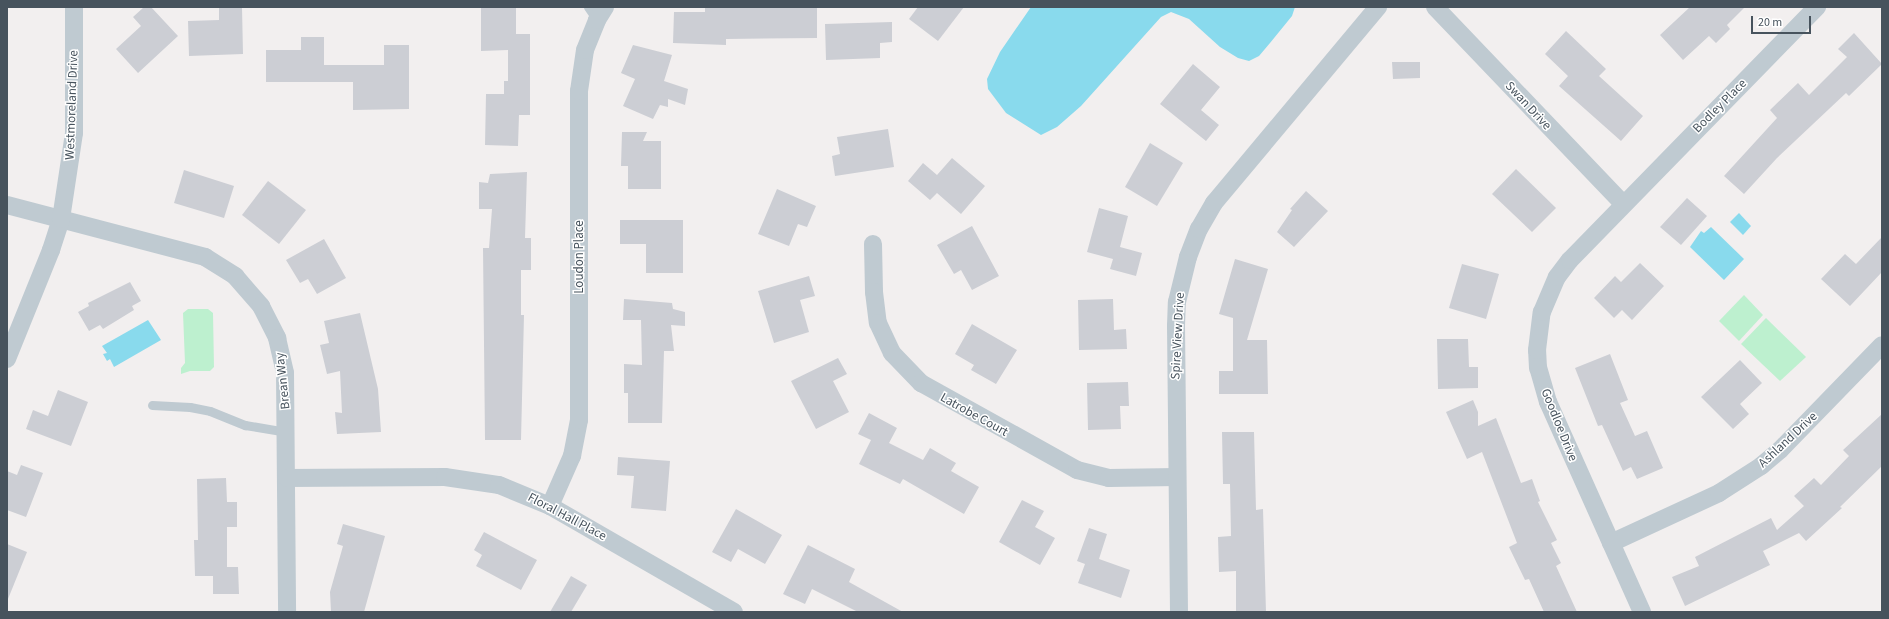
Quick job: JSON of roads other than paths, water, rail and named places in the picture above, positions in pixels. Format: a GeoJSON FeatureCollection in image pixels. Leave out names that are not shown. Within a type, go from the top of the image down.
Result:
{"type":"FeatureCollection","features":[{"type":"Feature","properties":{"kind":"street","name":"Westmoreland Drive"},"geometry":{"type":"LineString","coordinates":[[7,359],[52,250],[61,219],[74,133],[74,7]]}},
{"type":"Feature","properties":{"kind":"street","name":"Spire View Drive"},"geometry":{"type":"LineString","coordinates":[[1179,612],[1177,302],[1188,257],[1199,229],[1214,203],[1378,7]]}},
{"type":"Feature","properties":{"kind":"street","name":"Swan Drive"},"geometry":{"type":"LineString","coordinates":[[1435,7],[1623,204]]}},
{"type":"Feature","properties":{"kind":"street","name":"Bodley Place"},"geometry":{"type":"LineString","coordinates":[[1623,204],[1817,7]]}},
{"type":"Feature","properties":{"kind":"street","name":"Loudon Place"},"geometry":{"type":"LineString","coordinates":[[550,506],[572,456],[579,420],[579,91],[585,50],[597,11]]}},
{"type":"Feature","properties":{"kind":"street","name":"Goodloe Drive"},"geometry":{"type":"LineString","coordinates":[[1623,204],[1556,277],[1542,312],[1537,332],[1538,368],[1548,402],[1642,612]]}},
{"type":"Feature","properties":{"kind":"street","name":"Brean Way"},"geometry":{"type":"LineString","coordinates":[[7,205],[204,257],[235,276],[261,306],[278,338],[285,373],[287,432],[287,612]]}},
{"type":"Feature","properties":{"kind":"street","name":"Latrobe Court"},"geometry":{"type":"LineString","coordinates":[[873,244],[874,292],[878,324],[892,353],[921,383],[1077,470],[1109,478],[1177,477]]}},
{"type":"Feature","properties":{"kind":"street","name":"Ashland Drive"},"geometry":{"type":"LineString","coordinates":[[1611,542],[1719,493],[1761,466],[1780,450],[1882,345]]}},
{"type":"Feature","properties":{"kind":"street","name":"Floral Hall Place"},"geometry":{"type":"LineString","coordinates":[[287,478],[462,478],[518,491],[550,506],[734,612]]}},
{"type":"Feature","properties":{"kind":"lane"},"geometry":{"type":"LineString","coordinates":[[152,405],[190,407],[210,411],[245,425],[287,432]]}},
{"type":"Feature","properties":{"kind":"water"},"geometry":{"type":"Polygon","coordinates":[[[1031,7],[1295,7],[1292,16],[1259,56],[1249,61],[1238,58],[1220,47],[1189,19],[1171,12],[1161,17],[1081,106],[1057,127],[1041,135],[1006,113],[988,89],[987,79],[1000,52],[1031,7]]]}},
{"type":"Feature","properties":{"kind":"water"},"geometry":{"type":"Polygon","coordinates":[[[1739,213],[1751,226],[1743,235],[1730,222],[1739,213]]]}},
{"type":"Feature","properties":{"kind":"water"},"geometry":{"type":"Polygon","coordinates":[[[1711,227],[1744,259],[1724,280],[1690,247],[1701,231],[1704,233],[1711,227]]]}},
{"type":"Feature","properties":{"kind":"water"},"geometry":{"type":"Polygon","coordinates":[[[148,320],[161,340],[114,367],[110,359],[107,361],[103,354],[107,353],[102,346],[148,320]]]}}]}
